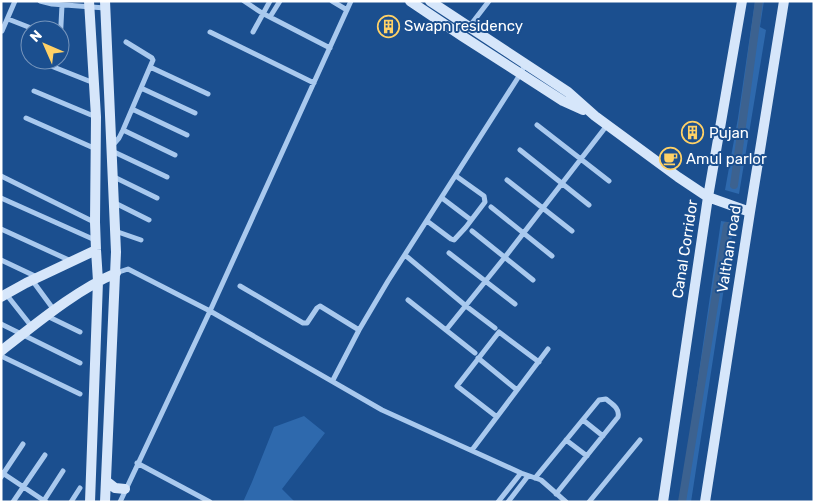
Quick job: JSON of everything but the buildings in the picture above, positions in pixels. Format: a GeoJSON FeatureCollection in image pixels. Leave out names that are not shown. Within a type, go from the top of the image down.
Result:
{"type":"FeatureCollection","features":[{"type":"Feature","properties":{"kind":"street"},"geometry":{"type":"LineString","coordinates":[[2,31],[15,1]]}},
{"type":"Feature","properties":{"kind":"street"},"geometry":{"type":"LineString","coordinates":[[40,1],[48,4],[62,5],[105,4],[116,274],[105,502]]}},
{"type":"Feature","properties":{"kind":"street"},"geometry":{"type":"LineString","coordinates":[[244,1],[262,13],[330,48]]}},
{"type":"Feature","properties":{"kind":"street"},"geometry":{"type":"LineString","coordinates":[[252,32],[270,1]]}},
{"type":"Feature","properties":{"kind":"street"},"geometry":{"type":"LineString","coordinates":[[270,17],[280,1]]}},
{"type":"Feature","properties":{"kind":"street"},"geometry":{"type":"LineString","coordinates":[[332,1],[347,10]]}},
{"type":"Feature","properties":{"kind":"street"},"geometry":{"type":"LineString","coordinates":[[120,502],[351,1]]}},
{"type":"Feature","properties":{"kind":"street"},"geometry":{"type":"LineString","coordinates":[[410,1],[462,36],[523,68]]}},
{"type":"Feature","properties":{"kind":"street"},"geometry":{"type":"LineString","coordinates":[[430,1],[469,27],[563,100],[608,124],[678,177],[708,197],[750,212]]}},
{"type":"Feature","properties":{"kind":"street"},"geometry":{"type":"LineString","coordinates":[[469,27],[489,1]]}},
{"type":"Feature","properties":{"kind":"street","name":"Canal Corridor"},"geometry":{"type":"LineString","coordinates":[[662,502],[708,197],[742,1]]}},
{"type":"Feature","properties":{"kind":"street","name":"Valthan road"},"geometry":{"type":"LineString","coordinates":[[705,502],[784,1]]}},
{"type":"Feature","properties":{"kind":"street"},"geometry":{"type":"LineString","coordinates":[[89,4],[96,117],[95,222],[98,281],[90,502]]}},
{"type":"Feature","properties":{"kind":"street"},"geometry":{"type":"LineString","coordinates":[[61,20],[62,5]]}},
{"type":"Feature","properties":{"kind":"street"},"geometry":{"type":"LineString","coordinates":[[8,19],[20,24]]}},
{"type":"Feature","properties":{"kind":"street"},"geometry":{"type":"LineString","coordinates":[[210,32],[314,83]]}},
{"type":"Feature","properties":{"kind":"street"},"geometry":{"type":"LineString","coordinates":[[112,149],[118,141],[153,59],[126,42]]}},
{"type":"Feature","properties":{"kind":"street"},"geometry":{"type":"LineString","coordinates":[[150,67],[208,94]]}},
{"type":"Feature","properties":{"kind":"street"},"geometry":{"type":"LineString","coordinates":[[333,380],[359,330],[523,68]]}},
{"type":"Feature","properties":{"kind":"street"},"geometry":{"type":"LineString","coordinates":[[60,70],[94,84]]}},
{"type":"Feature","properties":{"kind":"street"},"geometry":{"type":"LineString","coordinates":[[141,88],[195,113]]}},
{"type":"Feature","properties":{"kind":"street"},"geometry":{"type":"LineString","coordinates":[[34,91],[96,117]]}},
{"type":"Feature","properties":{"kind":"street"},"geometry":{"type":"LineString","coordinates":[[132,109],[187,135]]}},
{"type":"Feature","properties":{"kind":"street"},"geometry":{"type":"LineString","coordinates":[[26,118],[96,149]]}},
{"type":"Feature","properties":{"kind":"street"},"geometry":{"type":"LineString","coordinates":[[446,330],[544,208],[608,124]]}},
{"type":"Feature","properties":{"kind":"street"},"geometry":{"type":"LineString","coordinates":[[537,125],[610,182]]}},
{"type":"Feature","properties":{"kind":"street"},"geometry":{"type":"LineString","coordinates":[[123,130],[175,155]]}},
{"type":"Feature","properties":{"kind":"street"},"geometry":{"type":"LineString","coordinates":[[112,149],[167,177]]}},
{"type":"Feature","properties":{"kind":"street"},"geometry":{"type":"LineString","coordinates":[[520,150],[588,205]]}},
{"type":"Feature","properties":{"kind":"street"},"geometry":{"type":"LineString","coordinates":[[1,176],[95,222]]}},
{"type":"Feature","properties":{"kind":"street"},"geometry":{"type":"LineString","coordinates":[[112,176],[157,198]]}},
{"type":"Feature","properties":{"kind":"street"},"geometry":{"type":"LineString","coordinates":[[427,221],[453,240],[456,239],[485,202],[484,196],[456,176]]}},
{"type":"Feature","properties":{"kind":"street"},"geometry":{"type":"LineString","coordinates":[[507,180],[572,231]]}},
{"type":"Feature","properties":{"kind":"street"},"geometry":{"type":"LineString","coordinates":[[1,198],[96,245]]}},
{"type":"Feature","properties":{"kind":"street"},"geometry":{"type":"LineString","coordinates":[[442,198],[471,220]]}},
{"type":"Feature","properties":{"kind":"street"},"geometry":{"type":"LineString","coordinates":[[113,202],[149,220]]}},
{"type":"Feature","properties":{"kind":"street"},"geometry":{"type":"LineString","coordinates":[[491,207],[552,256]]}},
{"type":"Feature","properties":{"kind":"street"},"geometry":{"type":"LineString","coordinates":[[1,229],[72,261]]}},
{"type":"Feature","properties":{"kind":"street"},"geometry":{"type":"LineString","coordinates":[[114,231],[140,240]]}},
{"type":"Feature","properties":{"kind":"street"},"geometry":{"type":"LineString","coordinates":[[472,231],[533,280]]}},
{"type":"Feature","properties":{"kind":"street"},"geometry":{"type":"LineString","coordinates":[[32,327],[4,294],[72,261],[96,245]]}},
{"type":"Feature","properties":{"kind":"street"},"geometry":{"type":"LineString","coordinates":[[449,253],[515,304]]}},
{"type":"Feature","properties":{"kind":"street"},"geometry":{"type":"LineString","coordinates":[[405,255],[495,328]]}},
{"type":"Feature","properties":{"kind":"street"},"geometry":{"type":"LineString","coordinates":[[1,260],[35,279],[51,313],[80,332]]}},
{"type":"Feature","properties":{"kind":"street"},"geometry":{"type":"LineString","coordinates":[[1,351],[51,313],[98,281],[128,269],[210,310],[382,410],[540,480],[566,502]]}},
{"type":"Feature","properties":{"kind":"street"},"geometry":{"type":"LineString","coordinates":[[240,286],[303,323],[306,323],[320,306],[359,330]]}},
{"type":"Feature","properties":{"kind":"street"},"geometry":{"type":"LineString","coordinates":[[408,300],[475,352]]}},
{"type":"Feature","properties":{"kind":"street"},"geometry":{"type":"LineString","coordinates":[[1,324],[80,363]]}},
{"type":"Feature","properties":{"kind":"street"},"geometry":{"type":"LineString","coordinates":[[497,417],[457,386],[500,332],[538,362]]}},
{"type":"Feature","properties":{"kind":"street"},"geometry":{"type":"LineString","coordinates":[[472,450],[548,349]]}},
{"type":"Feature","properties":{"kind":"street"},"geometry":{"type":"LineString","coordinates":[[1,356],[80,394]]}},
{"type":"Feature","properties":{"kind":"street"},"geometry":{"type":"LineString","coordinates":[[478,358],[518,390]]}},
{"type":"Feature","properties":{"kind":"street"},"geometry":{"type":"LineString","coordinates":[[534,478],[599,400],[606,399],[618,409],[618,417],[556,494]]}},
{"type":"Feature","properties":{"kind":"street"},"geometry":{"type":"LineString","coordinates":[[583,420],[603,436]]}},
{"type":"Feature","properties":{"kind":"street"},"geometry":{"type":"LineString","coordinates":[[566,440],[587,456]]}},
{"type":"Feature","properties":{"kind":"street"},"geometry":{"type":"LineString","coordinates":[[590,502],[640,440]]}},
{"type":"Feature","properties":{"kind":"street"},"geometry":{"type":"LineString","coordinates":[[23,444],[2,474],[24,486],[44,501],[63,471]]}},
{"type":"Feature","properties":{"kind":"street"},"geometry":{"type":"LineString","coordinates":[[13,502],[45,455]]}},
{"type":"Feature","properties":{"kind":"street"},"geometry":{"type":"LineString","coordinates":[[137,463],[210,502]]}},
{"type":"Feature","properties":{"kind":"street"},"geometry":{"type":"LineString","coordinates":[[498,502],[521,473]]}},
{"type":"Feature","properties":{"kind":"street"},"geometry":{"type":"LineString","coordinates":[[508,502],[528,476]]}},
{"type":"Feature","properties":{"kind":"street"},"geometry":{"type":"LineString","coordinates":[[106,482],[115,488],[125,489]]}},
{"type":"Feature","properties":{"kind":"street"},"geometry":{"type":"LineString","coordinates":[[71,502],[80,488]]}},
{"type":"Feature","properties":{"kind":"shaded area"},"geometry":{"type":"Polygon","coordinates":[[[755,1],[764,1],[760,27],[766,30],[739,194],[725,190],[738,118],[755,1]]]}},
{"type":"Feature","properties":{"kind":"shaded area"},"geometry":{"type":"Polygon","coordinates":[[[721,221],[734,223],[691,502],[680,502],[721,221]]]}},
{"type":"Feature","properties":{"kind":"shaded area"},"geometry":{"type":"Polygon","coordinates":[[[304,416],[325,433],[282,489],[295,502],[243,502],[274,427],[304,416]]]}},
{"type":"Feature","properties":{"kind":"waterway"},"geometry":{"type":"LineString","coordinates":[[734,185],[759,1]]}},
{"type":"Feature","properties":{"kind":"waterway"},"geometry":{"type":"LineString","coordinates":[[682,502],[727,226]]}},
{"type":"Feature","properties":{"kind":"place","name":"Swapn residency"},"geometry":{"type":"Point","coordinates":[388,26]}},
{"type":"Feature","properties":{"kind":"place","name":"Pujan"},"geometry":{"type":"Point","coordinates":[693,133]}},
{"type":"Feature","properties":{"kind":"place","name":"Amul parlor"},"geometry":{"type":"Point","coordinates":[670,159]}}]}
